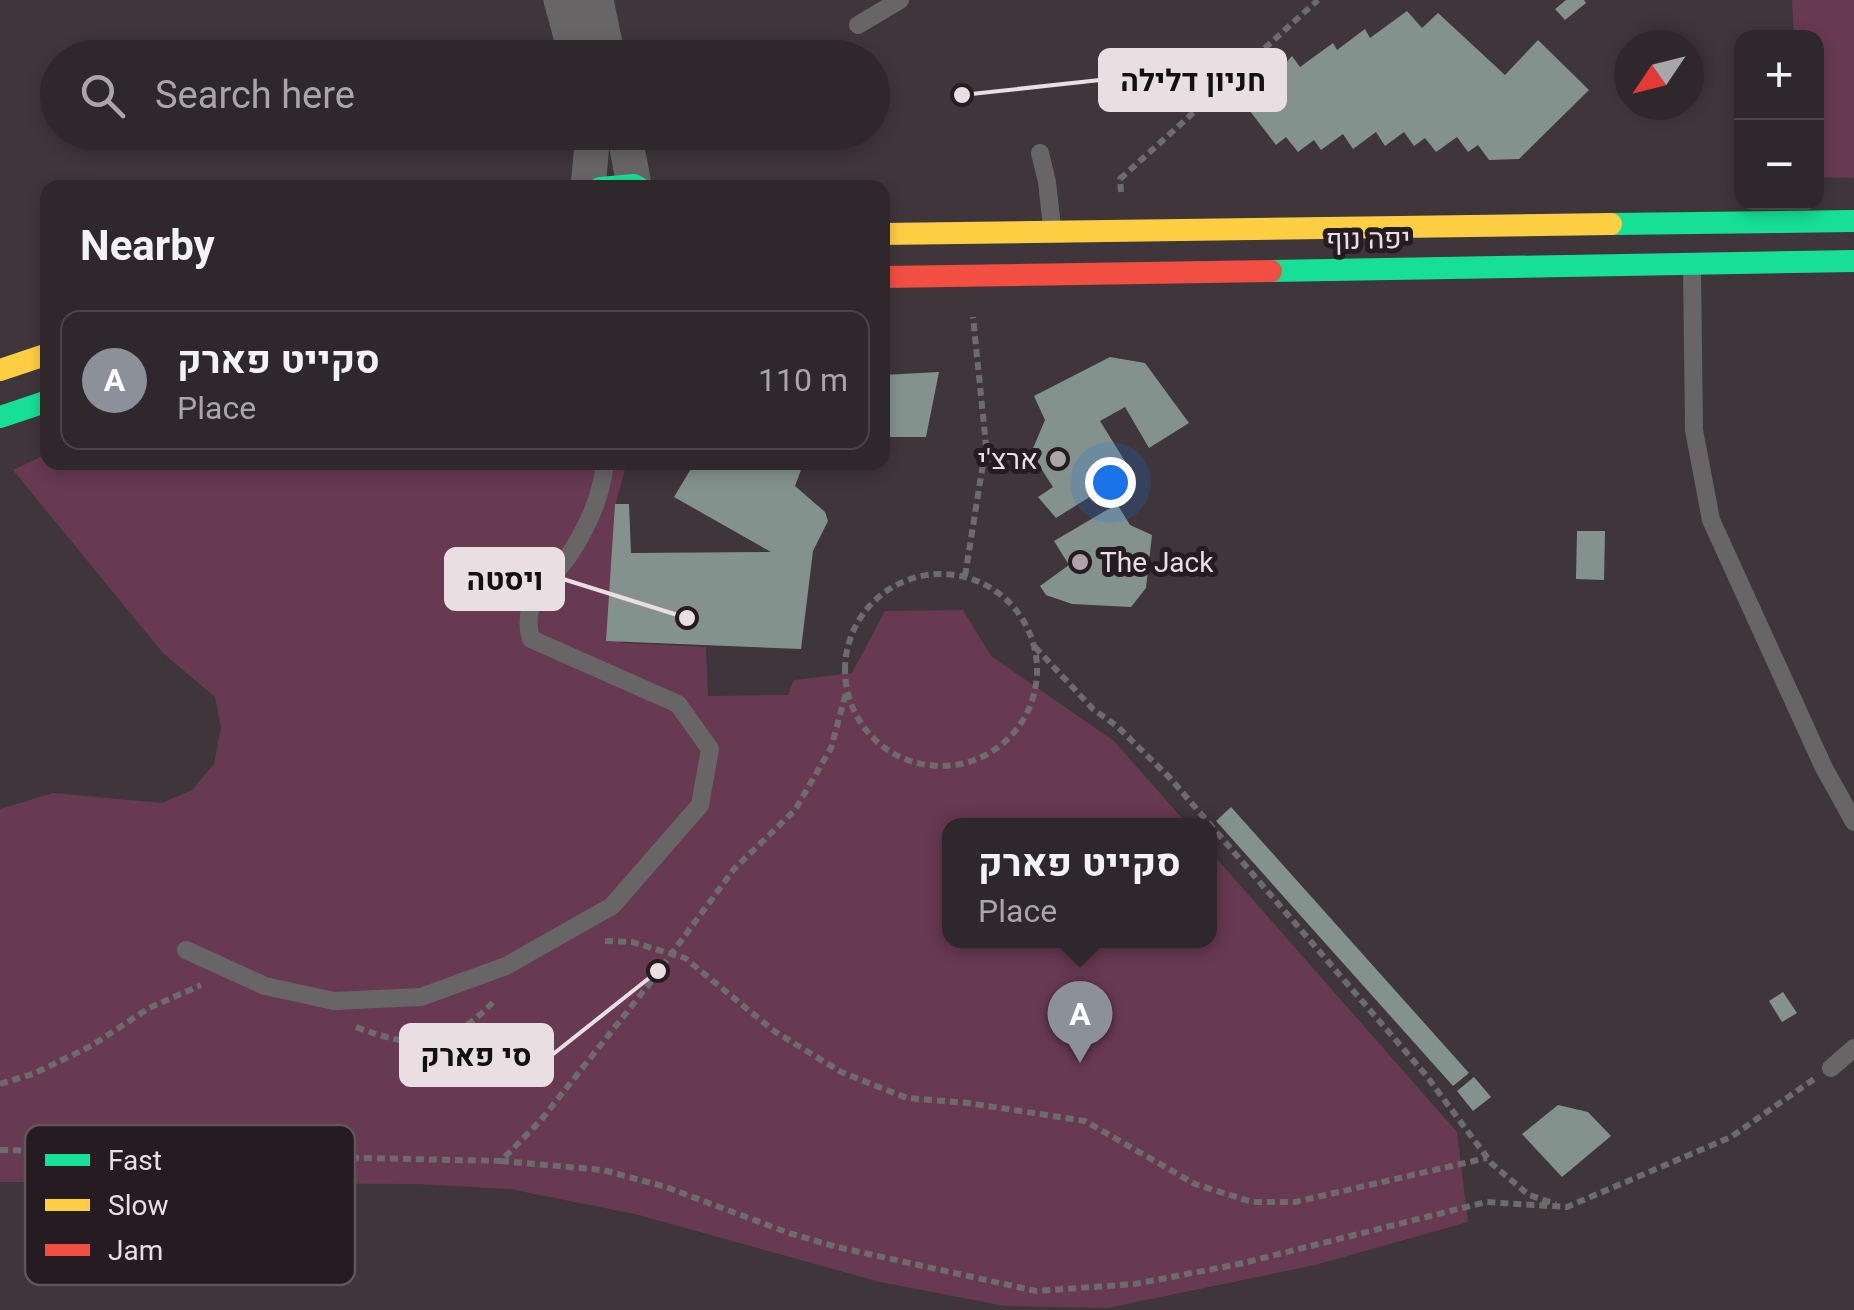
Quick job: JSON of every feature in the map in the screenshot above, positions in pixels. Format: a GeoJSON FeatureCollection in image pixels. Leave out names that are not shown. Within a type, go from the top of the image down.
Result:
{"type":"FeatureCollection","features":[{"type":"Feature","properties":{"kind":"main road","name":"יפה נוף"},"geometry":{"type":"LineString","coordinates":[[890,234],[1854,221]]}},
{"type":"Feature","properties":{"kind":"main road","name":"יפה נוף"},"geometry":{"type":"LineString","coordinates":[[890,277],[1854,261]]}},
{"type":"Feature","properties":{"kind":"main road"},"geometry":{"type":"LineString","coordinates":[[0,370],[40,357]]}},
{"type":"Feature","properties":{"kind":"main road"},"geometry":{"type":"LineString","coordinates":[[0,418],[40,404]]}},
{"type":"Feature","properties":{"kind":"street"},"geometry":{"type":"LineString","coordinates":[[561,0],[572,40]]}},
{"type":"Feature","properties":{"kind":"street"},"geometry":{"type":"LineString","coordinates":[[596,0],[604,40]]}},
{"type":"Feature","properties":{"kind":"street"},"geometry":{"type":"LineString","coordinates":[[589,180],[591,150]]}},
{"type":"Feature","properties":{"kind":"street"},"geometry":{"type":"LineString","coordinates":[[624,150],[624,180]]}},
{"type":"Feature","properties":{"kind":"lane"},"geometry":{"type":"LineString","coordinates":[[858,25],[900,0]]}},
{"type":"Feature","properties":{"kind":"lane"},"geometry":{"type":"LineString","coordinates":[[1040,153],[1052,233]]}},
{"type":"Feature","properties":{"kind":"lane"},"geometry":{"type":"LineString","coordinates":[[1692,264],[1694,430],[1712,520],[1824,768],[1854,822]]}},
{"type":"Feature","properties":{"kind":"lane"},"geometry":{"type":"LineString","coordinates":[[186,950],[265,986],[334,1001],[422,998],[506,966],[612,906],[700,805],[710,749],[678,704],[531,639],[526,623],[532,602],[571,552],[603,490],[604,470]]}},
{"type":"Feature","properties":{"kind":"lane"},"geometry":{"type":"LineString","coordinates":[[1831,1068],[1854,1048]]}},
{"type":"Feature","properties":{"kind":"path"},"geometry":{"type":"LineString","coordinates":[[1124,232],[1120,178],[1318,0]]}},
{"type":"Feature","properties":{"kind":"path"},"geometry":{"type":"LineString","coordinates":[[964,576],[986,445],[968,276]]}},
{"type":"Feature","properties":{"kind":"path"},"geometry":{"type":"LineString","coordinates":[[501,1162],[542,1120],[734,869],[794,810],[831,748],[846,694],[844,660],[853,628],[872,601],[899,582],[932,573],[964,576],[989,586],[1010,602],[1026,623],[1035,648],[1038,678],[1023,720],[1015,733],[992,753],[964,765],[934,767],[904,760],[878,744],[858,722],[846,694]]}},
{"type":"Feature","properties":{"kind":"path"},"geometry":{"type":"LineString","coordinates":[[1035,648],[1093,709],[1118,727],[1170,778],[1204,818]]}},
{"type":"Feature","properties":{"kind":"path"},"geometry":{"type":"LineString","coordinates":[[1217,833],[1425,1074],[1487,1158],[1530,1195],[1567,1207]]}},
{"type":"Feature","properties":{"kind":"path"},"geometry":{"type":"LineString","coordinates":[[588,940],[632,942],[685,958],[774,1031],[840,1072],[907,1098],[1084,1121],[1196,1184],[1252,1202],[1295,1202],[1487,1158]]}},
{"type":"Feature","properties":{"kind":"path"},"geometry":{"type":"LineString","coordinates":[[0,1084],[34,1074],[77,1053],[148,1008],[203,984]]}},
{"type":"Feature","properties":{"kind":"path"},"geometry":{"type":"LineString","coordinates":[[339,1021],[374,1034],[432,1044],[472,1024],[497,997]]}},
{"type":"Feature","properties":{"kind":"path"},"geometry":{"type":"LineString","coordinates":[[355,1159],[501,1162],[603,1170],[666,1187],[837,1247],[1036,1292],[1135,1284],[1222,1268],[1486,1202],[1567,1207],[1731,1137],[1831,1068]]}},
{"type":"Feature","properties":{"kind":"path"},"geometry":{"type":"LineString","coordinates":[[0,1150],[25,1151]]}},
{"type":"Feature","properties":{"kind":"shaded area"},"geometry":{"type":"Polygon","coordinates":[[[1792,0],[1854,0],[1854,178],[1824,177],[1824,30],[1794,30],[1792,0]]]}},
{"type":"Feature","properties":{"kind":"shaded area"},"geometry":{"type":"Polygon","coordinates":[[[40,457],[40,470],[625,470],[615,506],[610,632],[622,643],[706,647],[708,696],[788,695],[794,680],[852,673],[885,611],[963,610],[991,656],[1114,741],[1182,818],[942,818],[942,948],[1217,948],[1217,859],[1457,1132],[1468,1222],[1315,1265],[1107,1308],[1005,1306],[880,1282],[635,1214],[510,1189],[355,1184],[355,1125],[25,1125],[25,1182],[0,1182],[0,809],[53,793],[162,803],[192,790],[214,764],[221,727],[215,697],[163,653],[13,470],[40,457]]]}},
{"type":"Feature","properties":{"kind":"building"},"geometry":{"type":"Polygon","coordinates":[[[1566,0],[1586,3],[1565,20],[1555,9],[1566,0]]]}},
{"type":"Feature","properties":{"kind":"building"},"geometry":{"type":"Polygon","coordinates":[[[1407,11],[1422,28],[1438,13],[1505,75],[1538,40],[1589,90],[1519,159],[1489,160],[1478,145],[1468,152],[1457,137],[1436,152],[1425,138],[1414,146],[1404,132],[1385,146],[1376,132],[1353,149],[1343,134],[1321,150],[1314,140],[1298,152],[1286,137],[1276,145],[1246,106],[1292,56],[1300,67],[1333,43],[1337,50],[1365,29],[1370,38],[1407,11]]]}},
{"type":"Feature","properties":{"kind":"building"},"geometry":{"type":"Polygon","coordinates":[[[1110,357],[1145,363],[1189,423],[1149,448],[1125,407],[1100,421],[1131,471],[1056,518],[1038,497],[1053,487],[1031,453],[1045,420],[1034,396],[1110,357]]]}},
{"type":"Feature","properties":{"kind":"building"},"geometry":{"type":"Polygon","coordinates":[[[939,372],[926,437],[890,437],[890,375],[939,372]]]}},
{"type":"Feature","properties":{"kind":"building"},"geometry":{"type":"Polygon","coordinates":[[[690,470],[801,470],[795,486],[825,512],[828,521],[813,551],[801,649],[606,641],[615,504],[629,504],[631,553],[771,552],[674,497],[690,470]]]}},
{"type":"Feature","properties":{"kind":"building"},"geometry":{"type":"Polygon","coordinates":[[[1117,504],[1130,525],[1152,535],[1146,588],[1131,607],[1072,604],[1046,595],[1040,586],[1069,565],[1054,541],[1117,504]]]}},
{"type":"Feature","properties":{"kind":"building"},"geometry":{"type":"Polygon","coordinates":[[[1577,531],[1605,531],[1604,580],[1576,579],[1577,531]]]}},
{"type":"Feature","properties":{"kind":"building"},"geometry":{"type":"Polygon","coordinates":[[[1231,807],[1469,1073],[1453,1086],[1217,820],[1231,807]]]}},
{"type":"Feature","properties":{"kind":"building"},"geometry":{"type":"Polygon","coordinates":[[[1783,992],[1797,1013],[1782,1022],[1769,1001],[1783,992]]]}},
{"type":"Feature","properties":{"kind":"building"},"geometry":{"type":"Polygon","coordinates":[[[1474,1077],[1491,1097],[1473,1111],[1457,1091],[1474,1077]]]}},
{"type":"Feature","properties":{"kind":"building"},"geometry":{"type":"Polygon","coordinates":[[[1558,1105],[1588,1112],[1611,1136],[1562,1177],[1522,1134],[1558,1105]]]}},
{"type":"Feature","properties":{"kind":"traffic: fast"},"geometry":{"type":"LineString","coordinates":[[1611,224],[1854,221]]}},
{"type":"Feature","properties":{"kind":"traffic: fast"},"geometry":{"type":"LineString","coordinates":[[1271,271],[1854,261]]}},
{"type":"Feature","properties":{"kind":"traffic: fast"},"geometry":{"type":"LineString","coordinates":[[0,417],[40,404]]}},
{"type":"Feature","properties":{"kind":"traffic: slow"},"geometry":{"type":"LineString","coordinates":[[890,234],[1611,224]]}},
{"type":"Feature","properties":{"kind":"traffic: slow"},"geometry":{"type":"LineString","coordinates":[[0,370],[40,357]]}},
{"type":"Feature","properties":{"kind":"traffic: jam"},"geometry":{"type":"LineString","coordinates":[[890,277],[1271,271]]}},
{"type":"Feature","properties":{"kind":"place","name":"חניון דלילה"},"geometry":{"type":"Point","coordinates":[962,95]}},
{"type":"Feature","properties":{"kind":"place","name":"ארצ'י"},"geometry":{"type":"Point","coordinates":[1058,459]}},
{"type":"Feature","properties":{"kind":"place","name":"The Jack"},"geometry":{"type":"Point","coordinates":[1080,562]}},
{"type":"Feature","properties":{"kind":"place","name":"ויסטה"},"geometry":{"type":"Point","coordinates":[687,618]}},
{"type":"Feature","properties":{"kind":"place","name":"סי פארק"},"geometry":{"type":"Point","coordinates":[658,971]}},
{"type":"Feature","properties":{"kind":"place","name":"סקייט פארק"},"geometry":{"type":"Point","coordinates":[1080,1063]}}]}
